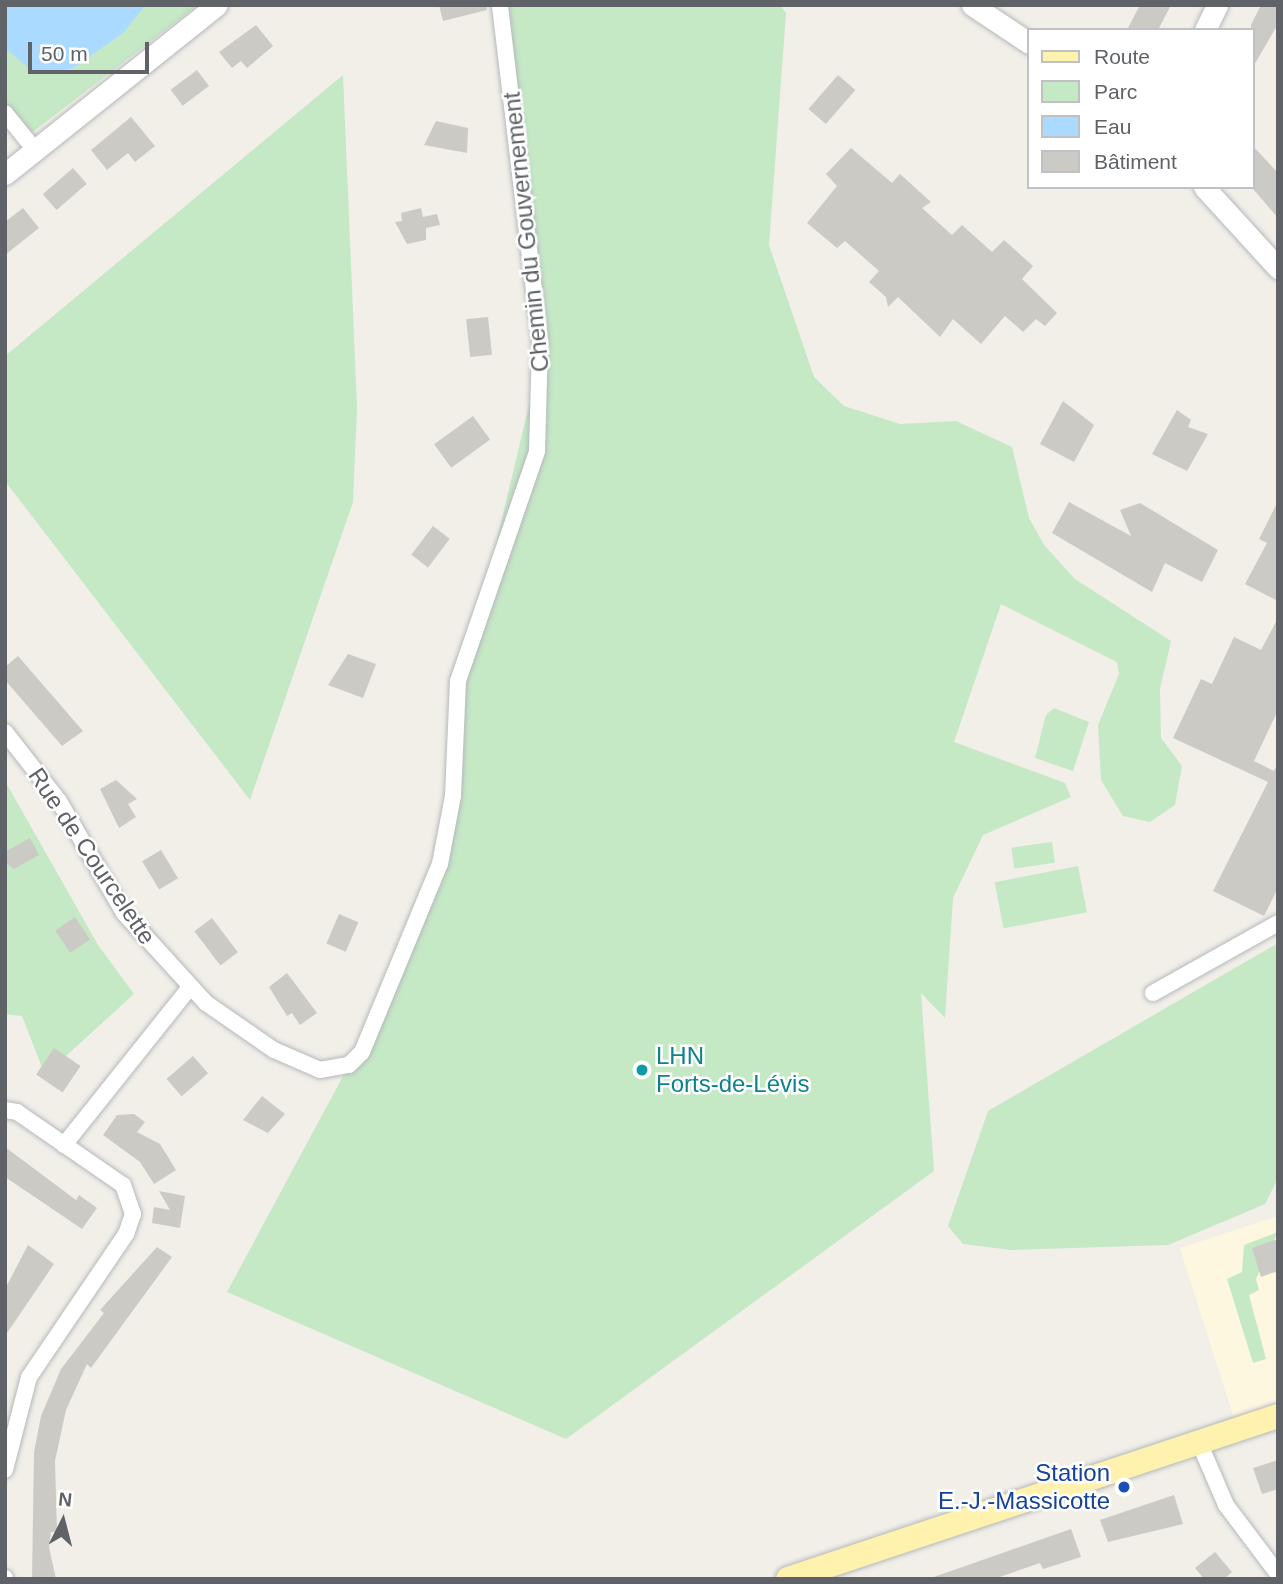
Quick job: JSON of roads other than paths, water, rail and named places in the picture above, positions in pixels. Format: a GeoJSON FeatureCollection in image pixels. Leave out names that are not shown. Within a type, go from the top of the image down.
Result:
{"type":"FeatureCollection","features":[{"type":"Feature","properties":{"kind":"main road"},"geometry":{"type":"LineString","coordinates":[[788,1579],[1198,1440],[1278,1416]]}},
{"type":"Feature","properties":{"kind":"street"},"geometry":{"type":"LineString","coordinates":[[5,174],[216,5]]}},
{"type":"Feature","properties":{"kind":"street","name":"Chemin du Gouvernement"},"geometry":{"type":"LineString","coordinates":[[320,1070],[349,1065],[362,1052],[440,864],[453,796],[458,681],[537,451],[540,341],[500,5]]}},
{"type":"Feature","properties":{"kind":"street"},"geometry":{"type":"LineString","coordinates":[[972,5],[1028,42]]}},
{"type":"Feature","properties":{"kind":"street"},"geometry":{"type":"LineString","coordinates":[[1206,28],[1217,5]]}},
{"type":"Feature","properties":{"kind":"street"},"geometry":{"type":"LineString","coordinates":[[5,113],[35,150]]}},
{"type":"Feature","properties":{"kind":"street"},"geometry":{"type":"LineString","coordinates":[[1206,189],[1276,263]]}},
{"type":"Feature","properties":{"kind":"street","name":"Rue de Courcelette"},"geometry":{"type":"LineString","coordinates":[[5,732],[60,801],[124,913],[190,987],[274,1050],[320,1070]]}},
{"type":"Feature","properties":{"kind":"street"},"geometry":{"type":"LineString","coordinates":[[1153,993],[1278,923]]}},
{"type":"Feature","properties":{"kind":"street"},"geometry":{"type":"LineString","coordinates":[[64,1145],[190,987]]}},
{"type":"Feature","properties":{"kind":"street"},"geometry":{"type":"LineString","coordinates":[[5,1110],[64,1145],[122,1185],[133,1213],[126,1234],[29,1377],[5,1471]]}},
{"type":"Feature","properties":{"kind":"street"},"geometry":{"type":"LineString","coordinates":[[1198,1440],[1226,1505],[1278,1574]]}},
{"type":"Feature","properties":{"kind":"water"},"geometry":{"type":"Polygon","coordinates":[[[5,5],[146,5],[123,33],[73,68],[52,72],[31,70],[5,48],[5,5]]]}},
{"type":"Feature","properties":{"kind":"place","name":"LHN Forts-de-Lévis"},"geometry":{"type":"Point","coordinates":[642,1070]}},
{"type":"Feature","properties":{"kind":"place","name":"Station E.-J.-Massicotte"},"geometry":{"type":"Point","coordinates":[1124,1487]}}]}
